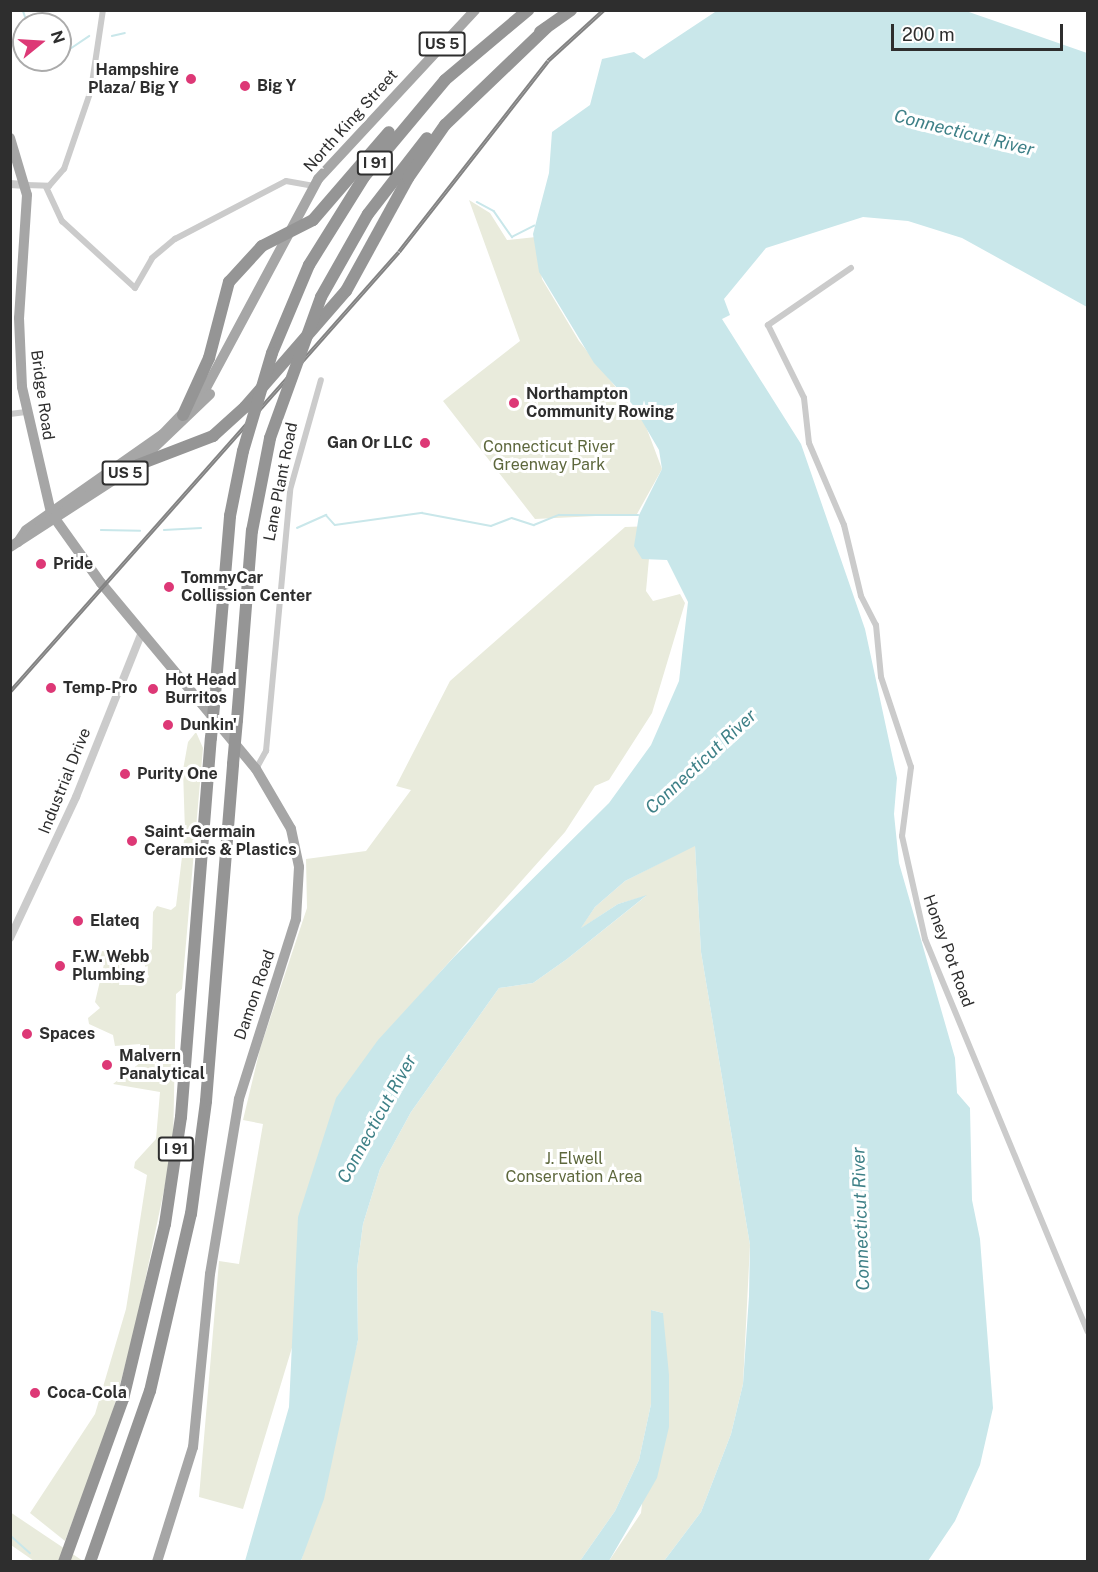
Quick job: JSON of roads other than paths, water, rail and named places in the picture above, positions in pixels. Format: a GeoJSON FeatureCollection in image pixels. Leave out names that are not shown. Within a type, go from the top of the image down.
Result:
{"type":"FeatureCollection","features":[{"type":"Feature","properties":{"kind":"highway","name":"I 91"},"geometry":{"type":"LineString","coordinates":[[64,1562],[123,1399],[165,1224],[181,1117],[230,516],[243,451],[272,352],[300,284],[341,211],[446,80],[528,10]]}},
{"type":"Feature","properties":{"kind":"highway","name":"I 91"},"geometry":{"type":"LineString","coordinates":[[90,1561],[150,1391],[191,1214],[206,1101],[251,541],[270,438],[321,297],[368,214],[417,149],[481,81],[571,10]]}},
{"type":"Feature","properties":{"kind":"highway"},"geometry":{"type":"LineString","coordinates":[[135,466],[213,436],[245,407],[346,291],[408,178],[445,125],[546,28]]}},
{"type":"Feature","properties":{"kind":"highway"},"geometry":{"type":"LineString","coordinates":[[183,415],[209,358],[230,282],[261,246],[313,220],[391,131],[446,80]]}},
{"type":"Feature","properties":{"kind":"main road","name":"North King Street"},"geometry":{"type":"LineString","coordinates":[[54,517],[183,415],[217,374],[313,186],[353,137],[475,10]]}},
{"type":"Feature","properties":{"kind":"main road","name":"Bridge Road"},"geometry":{"type":"LineString","coordinates":[[10,138],[26,185],[19,318],[26,412],[54,517]]}},
{"type":"Feature","properties":{"kind":"main road","name":"North King Street"},"geometry":{"type":"LineString","coordinates":[[54,517],[135,466],[212,392],[241,343],[256,301]]}},
{"type":"Feature","properties":{"kind":"main road","name":"Damon Road"},"geometry":{"type":"LineString","coordinates":[[54,517],[142,632],[256,769],[291,829],[299,903],[242,1086],[210,1274],[193,1447],[157,1562]]}},
{"type":"Feature","properties":{"kind":"main road","name":"US 5"},"geometry":{"type":"LineString","coordinates":[[14,544],[54,517]]}},
{"type":"Feature","properties":{"kind":"street"},"geometry":{"type":"LineString","coordinates":[[46,187],[64,169],[86,110],[103,10]]}},
{"type":"Feature","properties":{"kind":"street"},"geometry":{"type":"LineString","coordinates":[[46,187],[62,221],[135,288],[160,250],[280,183],[294,180],[313,186]]}},
{"type":"Feature","properties":{"kind":"street"},"geometry":{"type":"LineString","coordinates":[[10,184],[46,187]]}},
{"type":"Feature","properties":{"kind":"street","name":"Honey Pot Road"},"geometry":{"type":"LineString","coordinates":[[851,268],[768,325],[804,398],[809,443],[844,525],[861,596],[876,625],[880,677],[912,770],[902,836],[922,928],[1088,1332]]}},
{"type":"Feature","properties":{"kind":"street","name":"Lane Plant Road"},"geometry":{"type":"LineString","coordinates":[[256,769],[266,751],[290,490],[321,380]]}},
{"type":"Feature","properties":{"kind":"street"},"geometry":{"type":"LineString","coordinates":[[10,414],[26,412]]}},
{"type":"Feature","properties":{"kind":"street","name":"Industrial Drive"},"geometry":{"type":"LineString","coordinates":[[10,938],[76,797],[142,632]]}},
{"type":"Feature","properties":{"kind":"water","name":"Connecticut River"},"geometry":{"type":"Polygon","coordinates":[[[966,11],[1087,53],[1087,307],[962,238],[908,221],[863,217],[766,248],[724,299],[730,315],[722,319],[801,444],[865,629],[897,778],[894,814],[899,863],[955,1058],[957,1093],[970,1108],[972,1200],[980,1239],[993,1408],[980,1465],[955,1521],[928,1561],[664,1561],[701,1512],[731,1434],[743,1384],[749,1296],[750,1245],[701,952],[695,846],[625,881],[595,907],[581,928],[618,904],[647,895],[567,959],[533,983],[499,988],[411,1112],[380,1169],[363,1224],[357,1269],[358,1340],[324,1499],[301,1561],[245,1561],[289,1407],[298,1217],[336,1098],[378,1040],[454,957],[609,803],[651,745],[679,681],[688,602],[667,560],[642,559],[634,546],[639,515],[662,469],[659,450],[632,404],[594,363],[539,272],[533,234],[549,173],[552,132],[590,105],[602,59],[634,52],[644,59],[715,12],[966,11]]]}},
{"type":"Feature","properties":{"kind":"water"},"geometry":{"type":"Polygon","coordinates":[[[651,1310],[663,1313],[669,1375],[669,1427],[657,1478],[609,1561],[580,1561],[615,1511],[639,1460],[651,1404],[651,1310]]]}},
{"type":"Feature","properties":{"kind":"waterway"},"geometry":{"type":"LineString","coordinates":[[112,36],[125,33]]}},
{"type":"Feature","properties":{"kind":"waterway"},"geometry":{"type":"LineString","coordinates":[[72,48],[89,36]]}},
{"type":"Feature","properties":{"kind":"waterway"},"geometry":{"type":"LineString","coordinates":[[477,202],[494,211],[512,237],[534,226]]}},
{"type":"Feature","properties":{"kind":"waterway"},"geometry":{"type":"LineString","coordinates":[[297,528],[326,515],[335,525],[422,513],[491,526],[512,518],[534,525],[559,515],[638,515]]}},
{"type":"Feature","properties":{"kind":"waterway"},"geometry":{"type":"LineString","coordinates":[[164,530],[201,528]]}},
{"type":"Feature","properties":{"kind":"waterway"},"geometry":{"type":"LineString","coordinates":[[101,530],[140,531]]}},
{"type":"Feature","properties":{"kind":"waterway"},"geometry":{"type":"LineString","coordinates":[[10,1535],[30,1553]]}},
{"type":"Feature","properties":{"kind":"railway"},"geometry":{"type":"LineString","coordinates":[[10,692],[399,252],[548,61],[604,10]]}},
{"type":"Feature","properties":{"kind":"place","name":"Hampshire Plaza/ Big Y"},"geometry":{"type":"Point","coordinates":[191,79]}},
{"type":"Feature","properties":{"kind":"place","name":"Big Y"},"geometry":{"type":"Point","coordinates":[245,86]}},
{"type":"Feature","properties":{"kind":"place","name":"Northampton Community Rowing"},"geometry":{"type":"Point","coordinates":[514,403]}},
{"type":"Feature","properties":{"kind":"place","name":"Gan Or LLC"},"geometry":{"type":"Point","coordinates":[425,443]}},
{"type":"Feature","properties":{"kind":"place","name":"Pride"},"geometry":{"type":"Point","coordinates":[41,564]}},
{"type":"Feature","properties":{"kind":"place","name":"TommyCar Collission Center"},"geometry":{"type":"Point","coordinates":[169,587]}},
{"type":"Feature","properties":{"kind":"place","name":"Temp-Pro"},"geometry":{"type":"Point","coordinates":[51,688]}},
{"type":"Feature","properties":{"kind":"place","name":"Hot Head Burritos"},"geometry":{"type":"Point","coordinates":[153,689]}},
{"type":"Feature","properties":{"kind":"place","name":"Dunkin'"},"geometry":{"type":"Point","coordinates":[168,725]}},
{"type":"Feature","properties":{"kind":"place","name":"Purity One"},"geometry":{"type":"Point","coordinates":[125,774]}},
{"type":"Feature","properties":{"kind":"place","name":"Saint-Germain Ceramics & Plastics"},"geometry":{"type":"Point","coordinates":[132,841]}},
{"type":"Feature","properties":{"kind":"place","name":"Elateq"},"geometry":{"type":"Point","coordinates":[78,921]}},
{"type":"Feature","properties":{"kind":"place","name":"F.W. Webb Plumbing"},"geometry":{"type":"Point","coordinates":[60,966]}},
{"type":"Feature","properties":{"kind":"place","name":"Spaces"},"geometry":{"type":"Point","coordinates":[27,1034]}},
{"type":"Feature","properties":{"kind":"place","name":"Malvern Panalytical"},"geometry":{"type":"Point","coordinates":[107,1065]}},
{"type":"Feature","properties":{"kind":"place","name":"Coca-Cola"},"geometry":{"type":"Point","coordinates":[35,1393]}},
{"type":"Feature","properties":{"kind":"park label","name":"Connecticut River Greenway Park"},"geometry":{"type":"Point","coordinates":[549,456]}},
{"type":"Feature","properties":{"kind":"park label","name":"J. Elwell Conservation Area"},"geometry":{"type":"Point","coordinates":[574,1168]}}]}
